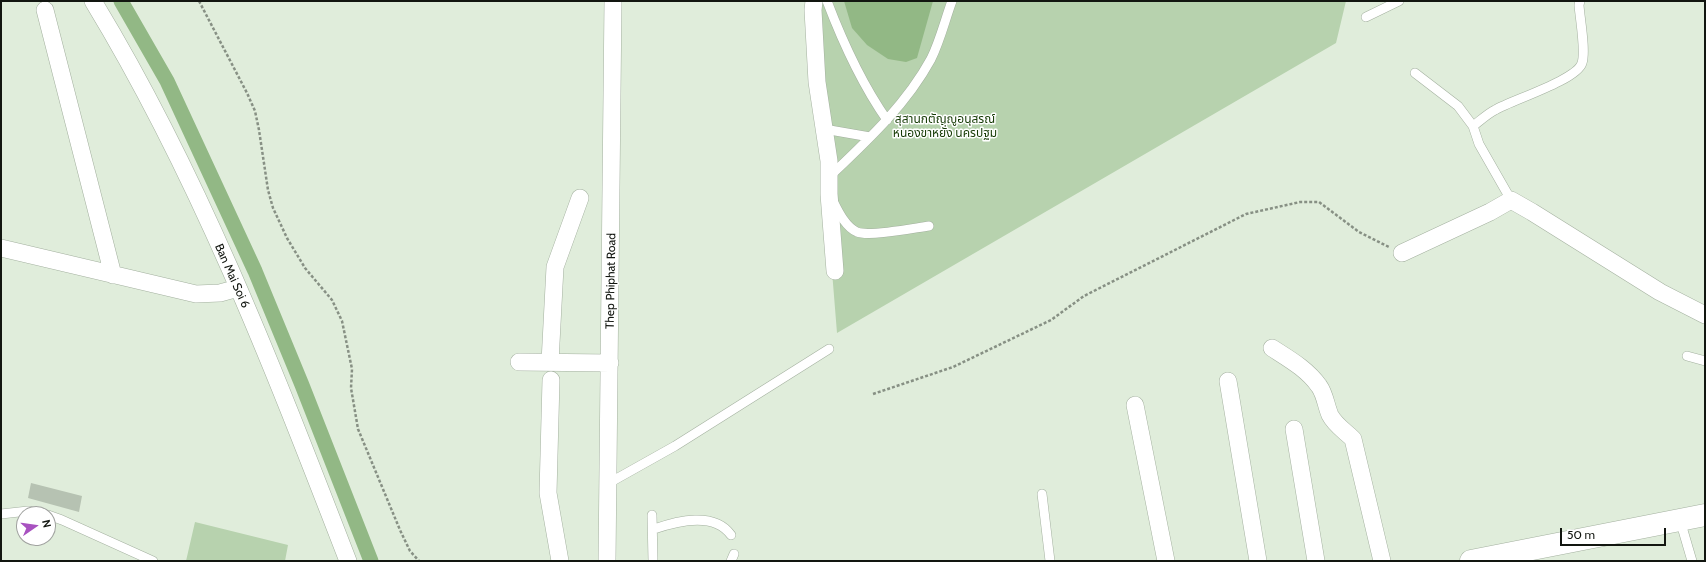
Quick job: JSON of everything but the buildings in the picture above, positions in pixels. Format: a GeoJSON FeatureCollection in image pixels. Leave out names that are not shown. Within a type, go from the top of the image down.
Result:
{"type":"FeatureCollection","features":[{"type":"Feature","properties":{"kind":"main road"},"geometry":{"type":"LineString","coordinates":[[1471,561],[1509,557],[1705,515]]}},
{"type":"Feature","properties":{"kind":"street","name":"Ban Mai Soi 6"},"geometry":{"type":"LineString","coordinates":[[93,1],[142,85],[177,153],[238,288],[297,428],[348,561]]}},
{"type":"Feature","properties":{"kind":"street","name":"Thep Phiphat Road"},"geometry":{"type":"LineString","coordinates":[[607,561],[613,1]]}},
{"type":"Feature","properties":{"kind":"street"},"geometry":{"type":"LineString","coordinates":[[814,1],[813,10],[817,82],[829,161],[829,194],[835,271]]}},
{"type":"Feature","properties":{"kind":"street"},"geometry":{"type":"LineString","coordinates":[[45,10],[113,275]]}},
{"type":"Feature","properties":{"kind":"street"},"geometry":{"type":"LineString","coordinates":[[550,362],[555,267],[580,198]]}},
{"type":"Feature","properties":{"kind":"street"},"geometry":{"type":"LineString","coordinates":[[1402,253],[1490,212],[1511,200],[1660,292],[1705,315]]}},
{"type":"Feature","properties":{"kind":"street"},"geometry":{"type":"LineString","coordinates":[[1,248],[196,294],[220,293],[238,288]]}},
{"type":"Feature","properties":{"kind":"street"},"geometry":{"type":"LineString","coordinates":[[1272,348],[1308,372],[1321,387],[1330,415],[1337,425],[1353,440],[1382,561]]}},
{"type":"Feature","properties":{"kind":"street"},"geometry":{"type":"LineString","coordinates":[[518,362],[610,363]]}},
{"type":"Feature","properties":{"kind":"street"},"geometry":{"type":"LineString","coordinates":[[551,380],[548,493],[560,561]]}},
{"type":"Feature","properties":{"kind":"street"},"geometry":{"type":"LineString","coordinates":[[1228,381],[1258,561]]}},
{"type":"Feature","properties":{"kind":"street"},"geometry":{"type":"LineString","coordinates":[[1135,405],[1166,561]]}},
{"type":"Feature","properties":{"kind":"street"},"geometry":{"type":"LineString","coordinates":[[1294,429],[1316,561]]}},
{"type":"Feature","properties":{"kind":"lane"},"geometry":{"type":"LineString","coordinates":[[827,1],[843,43],[868,93],[887,120]]}},
{"type":"Feature","properties":{"kind":"lane"},"geometry":{"type":"LineString","coordinates":[[829,177],[887,120],[912,90],[932,58],[952,1]]}},
{"type":"Feature","properties":{"kind":"lane"},"geometry":{"type":"LineString","coordinates":[[1366,17],[1399,1]]}},
{"type":"Feature","properties":{"kind":"lane"},"geometry":{"type":"LineString","coordinates":[[1473,126],[1494,110],[1565,78],[1578,70],[1582,63],[1580,1]]}},
{"type":"Feature","properties":{"kind":"lane"},"geometry":{"type":"LineString","coordinates":[[1415,73],[1458,106],[1473,126],[1479,144],[1511,200]]}},
{"type":"Feature","properties":{"kind":"lane"},"geometry":{"type":"LineString","coordinates":[[824,129],[870,137]]}},
{"type":"Feature","properties":{"kind":"lane"},"geometry":{"type":"LineString","coordinates":[[829,194],[842,218],[857,232],[868,233],[929,226]]}},
{"type":"Feature","properties":{"kind":"lane"},"geometry":{"type":"LineString","coordinates":[[609,482],[675,446],[829,349]]}},
{"type":"Feature","properties":{"kind":"lane"},"geometry":{"type":"LineString","coordinates":[[1687,356],[1705,361]]}},
{"type":"Feature","properties":{"kind":"lane"},"geometry":{"type":"LineString","coordinates":[[1042,494],[1050,561]]}},
{"type":"Feature","properties":{"kind":"lane"},"geometry":{"type":"LineString","coordinates":[[1,514],[16,512]]}},
{"type":"Feature","properties":{"kind":"lane"},"geometry":{"type":"LineString","coordinates":[[652,516],[654,529],[653,561]]}},
{"type":"Feature","properties":{"kind":"lane"},"geometry":{"type":"LineString","coordinates":[[56,518],[153,561]]}},
{"type":"Feature","properties":{"kind":"lane"},"geometry":{"type":"LineString","coordinates":[[654,529],[678,521],[701,520],[716,523],[728,530],[732,536]]}},
{"type":"Feature","properties":{"kind":"lane"},"geometry":{"type":"LineString","coordinates":[[1680,520],[1692,561]]}},
{"type":"Feature","properties":{"kind":"path"},"geometry":{"type":"LineString","coordinates":[[199,1],[247,93],[254,111],[259,130],[268,190],[273,208],[287,238],[305,268],[332,300],[342,321],[352,368],[351,388],[358,429],[400,530],[410,551],[419,561]]}},
{"type":"Feature","properties":{"kind":"path"},"geometry":{"type":"LineString","coordinates":[[873,394],[953,366],[1050,320],[1084,296],[1246,214],[1300,202],[1319,202],[1358,232],[1402,253]]}},
{"type":"Feature","properties":{"kind":"green space","name":"สุสานกตัญญูอนุสรณ์ หนองขาหยั่ง นครปฐม"},"geometry":{"type":"Polygon","coordinates":[[[817,1],[1346,1],[1336,43],[837,333],[816,73],[817,1]]]}},
{"type":"Feature","properties":{"kind":"green space"},"geometry":{"type":"Polygon","coordinates":[[[195,522],[288,545],[285,561],[186,561],[195,522]]]}},
{"type":"Feature","properties":{"kind":"shaded area"},"geometry":{"type":"Polygon","coordinates":[[[844,1],[933,1],[917,58],[906,62],[888,59],[867,45],[852,28],[844,1]]]}},
{"type":"Feature","properties":{"kind":"waterway"},"geometry":{"type":"LineString","coordinates":[[121,1],[167,81],[255,271],[302,385],[371,561]]}}]}
